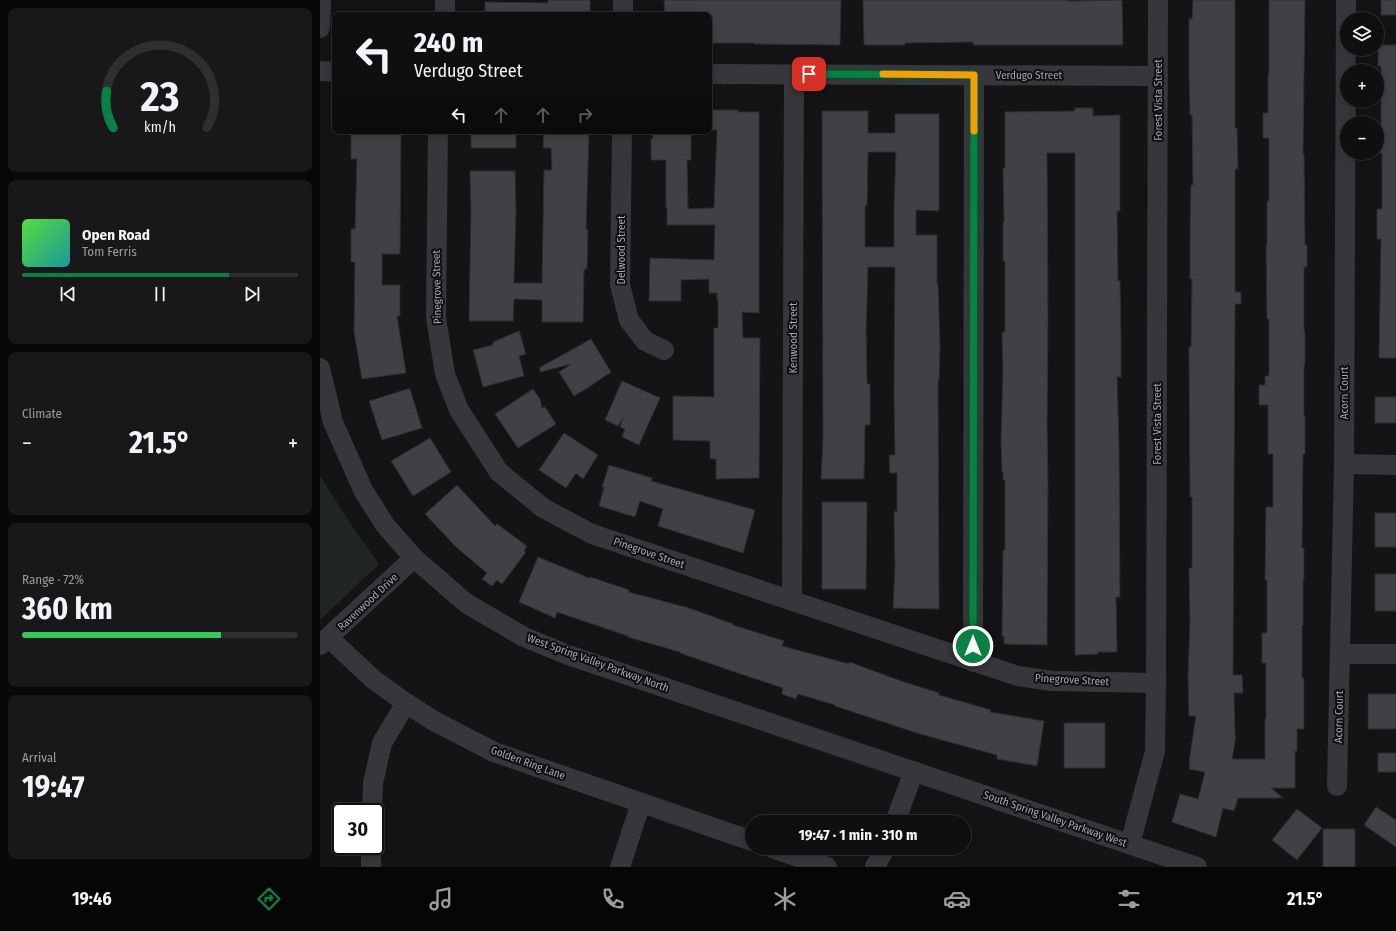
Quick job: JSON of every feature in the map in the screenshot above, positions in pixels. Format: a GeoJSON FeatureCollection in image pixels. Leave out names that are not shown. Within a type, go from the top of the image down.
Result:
{"type":"FeatureCollection","features":[{"type":"Feature","properties":{"kind":"street"},"geometry":{"type":"LineString","coordinates":[[320,28],[321,0]]}},
{"type":"Feature","properties":{"kind":"street"},"geometry":{"type":"LineString","coordinates":[[445,0],[445,12]]}},
{"type":"Feature","properties":{"kind":"street"},"geometry":{"type":"LineString","coordinates":[[623,0],[623,12]]}},
{"type":"Feature","properties":{"kind":"street","name":"Forest Vista Street"},"geometry":{"type":"LineString","coordinates":[[1130,844],[1155,751],[1158,0]]}},
{"type":"Feature","properties":{"kind":"street","name":"Acorn Court"},"geometry":{"type":"LineString","coordinates":[[1337,786],[1344,464],[1346,0]]}},
{"type":"Feature","properties":{"kind":"street"},"geometry":{"type":"LineString","coordinates":[[320,71],[332,72]]}},
{"type":"Feature","properties":{"kind":"street","name":"Verdugo Street"},"geometry":{"type":"LineString","coordinates":[[712,74],[1158,76]]}},
{"type":"Feature","properties":{"kind":"street","name":"Kenwood Street"},"geometry":{"type":"LineString","coordinates":[[792,601],[794,74]]}},
{"type":"Feature","properties":{"kind":"street"},"geometry":{"type":"LineString","coordinates":[[973,662],[974,75]]}},
{"type":"Feature","properties":{"kind":"street","name":"Pinegrove Street"},"geometry":{"type":"LineString","coordinates":[[438,134],[436,318],[445,374],[459,410],[499,472],[542,508],[592,534],[1018,676],[1052,681],[1156,683]]}},
{"type":"Feature","properties":{"kind":"street","name":"Delwood Street"},"geometry":{"type":"LineString","coordinates":[[622,134],[620,285],[629,320],[645,341],[664,350]]}},
{"type":"Feature","properties":{"kind":"street","name":"West Spring Valley Parkway North"},"geometry":{"type":"LineString","coordinates":[[320,368],[332,422],[363,490],[385,525],[414,558],[466,603],[524,638],[568,655],[914,771]]}},
{"type":"Feature","properties":{"kind":"street"},"geometry":{"type":"LineString","coordinates":[[1344,464],[1396,465]]}},
{"type":"Feature","properties":{"kind":"street","name":"Ravenwood Drive"},"geometry":{"type":"LineString","coordinates":[[325,642],[414,558]]}},
{"type":"Feature","properties":{"kind":"street","name":"Golden Ring Lane"},"geometry":{"type":"LineString","coordinates":[[325,642],[406,703],[434,721],[494,752],[745,839]]}},
{"type":"Feature","properties":{"kind":"street"},"geometry":{"type":"LineString","coordinates":[[1340,654],[1396,654]]}},
{"type":"Feature","properties":{"kind":"street"},"geometry":{"type":"LineString","coordinates":[[372,803],[373,783],[382,743],[406,703]]}},
{"type":"Feature","properties":{"kind":"street"},"geometry":{"type":"LineString","coordinates":[[898,815],[914,771]]}},
{"type":"Feature","properties":{"kind":"street","name":"South Spring Valley Parkway West"},"geometry":{"type":"LineString","coordinates":[[914,771],[1197,867]]}},
{"type":"Feature","properties":{"kind":"street"},"geometry":{"type":"LineString","coordinates":[[620,867],[642,803]]}},
{"type":"Feature","properties":{"kind":"street"},"geometry":{"type":"LineString","coordinates":[[371,855],[371,867]]}},
{"type":"Feature","properties":{"kind":"street"},"geometry":{"type":"LineString","coordinates":[[792,855],[827,867]]}},
{"type":"Feature","properties":{"kind":"street"},"geometry":{"type":"LineString","coordinates":[[875,867],[881,855]]}},
{"type":"Feature","properties":{"kind":"shaded area"},"geometry":{"type":"Polygon","coordinates":[[[320,476],[352,526],[379,564],[320,620],[320,476]]]}},
{"type":"Feature","properties":{"kind":"building"},"geometry":{"type":"Polygon","coordinates":[[[548,0],[590,0],[590,12],[485,12],[485,2],[548,3],[548,0]]]}},
{"type":"Feature","properties":{"kind":"building"},"geometry":{"type":"Polygon","coordinates":[[[664,0],[841,0],[840,45],[712,43],[712,12],[665,12],[664,0]]]}},
{"type":"Feature","properties":{"kind":"building"},"geometry":{"type":"Polygon","coordinates":[[[863,0],[1122,0],[1123,45],[973,45],[973,42],[864,45],[863,0]]]}},
{"type":"Feature","properties":{"kind":"building"},"geometry":{"type":"Polygon","coordinates":[[[1193,0],[1235,0],[1235,128],[1237,128],[1238,169],[1235,169],[1235,292],[1241,292],[1241,304],[1235,304],[1233,675],[1242,675],[1243,693],[1234,693],[1236,736],[1232,759],[1265,759],[1266,663],[1262,663],[1262,633],[1267,633],[1267,580],[1265,580],[1266,507],[1273,507],[1273,454],[1268,454],[1268,405],[1259,405],[1259,385],[1265,385],[1265,376],[1269,376],[1269,319],[1267,319],[1266,245],[1267,201],[1269,201],[1269,138],[1263,138],[1263,113],[1268,113],[1269,0],[1305,0],[1303,154],[1305,245],[1307,245],[1307,267],[1304,267],[1305,454],[1303,454],[1302,548],[1304,548],[1302,678],[1304,678],[1304,729],[1297,729],[1297,751],[1295,751],[1295,788],[1271,788],[1283,798],[1238,798],[1234,811],[1223,808],[1216,837],[1172,822],[1180,794],[1198,799],[1205,772],[1189,769],[1196,716],[1189,716],[1188,676],[1190,620],[1189,568],[1192,568],[1189,347],[1191,347],[1192,279],[1190,279],[1191,185],[1193,185],[1192,115],[1190,115],[1189,74],[1189,19],[1192,19],[1193,0]]]}},
{"type":"Feature","properties":{"kind":"building"},"geometry":{"type":"Polygon","coordinates":[[[1381,0],[1396,0],[1396,15],[1384,15],[1384,12],[1381,12],[1381,0]]]}},
{"type":"Feature","properties":{"kind":"building"},"geometry":{"type":"Polygon","coordinates":[[[1384,45],[1396,45],[1396,358],[1379,358],[1381,239],[1377,239],[1377,209],[1382,209],[1384,116],[1381,116],[1381,108],[1384,108],[1384,64],[1378,64],[1378,56],[1384,56],[1384,45]]]}},
{"type":"Feature","properties":{"kind":"building"},"geometry":{"type":"Polygon","coordinates":[[[1075,108],[1093,108],[1093,116],[1120,115],[1120,211],[1117,211],[1118,281],[1120,281],[1121,377],[1117,377],[1120,597],[1116,597],[1117,652],[1098,652],[1098,654],[1075,655],[1075,153],[1047,153],[1047,645],[1004,644],[1004,636],[1002,636],[1003,550],[1005,550],[1005,480],[1003,480],[1002,472],[1001,441],[1003,370],[1002,332],[1005,332],[1003,168],[1005,168],[1005,112],[1075,111],[1075,108]]]}},
{"type":"Feature","properties":{"kind":"building"},"geometry":{"type":"Polygon","coordinates":[[[712,110],[759,112],[759,313],[742,312],[743,338],[760,338],[759,478],[716,479],[716,459],[710,459],[710,441],[673,440],[673,396],[714,397],[714,328],[718,328],[718,300],[717,293],[709,293],[709,279],[681,280],[681,301],[649,301],[650,258],[714,260],[715,225],[667,225],[666,160],[651,160],[652,134],[691,134],[691,160],[687,160],[688,209],[714,208],[717,130],[712,130],[712,110]]]}},
{"type":"Feature","properties":{"kind":"building"},"geometry":{"type":"Polygon","coordinates":[[[822,111],[868,111],[868,133],[895,133],[895,114],[939,114],[939,211],[916,210],[916,235],[937,235],[937,284],[940,346],[938,381],[939,609],[893,608],[895,567],[894,512],[897,511],[897,473],[890,473],[889,455],[895,455],[895,267],[868,267],[866,330],[867,384],[870,384],[870,425],[865,425],[864,479],[821,479],[823,439],[822,111]],[[868,152],[867,206],[865,206],[865,247],[894,247],[896,152],[868,152]]]}},
{"type":"Feature","properties":{"kind":"building"},"geometry":{"type":"Polygon","coordinates":[[[351,134],[401,134],[400,254],[382,254],[382,285],[400,285],[400,316],[397,316],[406,373],[362,379],[354,332],[355,262],[351,262],[351,229],[355,229],[357,159],[351,159],[351,134]]]}},
{"type":"Feature","properties":{"kind":"building"},"geometry":{"type":"Polygon","coordinates":[[[471,134],[516,134],[516,148],[471,148],[471,134]]]}},
{"type":"Feature","properties":{"kind":"building"},"geometry":{"type":"Polygon","coordinates":[[[544,134],[589,134],[586,229],[588,229],[587,269],[584,269],[583,322],[542,322],[542,300],[514,299],[513,321],[469,321],[471,212],[470,171],[515,171],[516,211],[514,283],[542,283],[544,170],[552,170],[551,148],[543,148],[544,134]]]}},
{"type":"Feature","properties":{"kind":"building"},"geometry":{"type":"Polygon","coordinates":[[[519,331],[526,354],[519,356],[524,376],[483,387],[473,350],[493,345],[493,342],[519,331]]]}},
{"type":"Feature","properties":{"kind":"building"},"geometry":{"type":"Polygon","coordinates":[[[591,339],[611,372],[589,387],[574,396],[559,372],[571,364],[541,372],[539,368],[591,339]]]}},
{"type":"Feature","properties":{"kind":"building"},"geometry":{"type":"Polygon","coordinates":[[[622,381],[660,398],[639,445],[622,437],[625,429],[620,427],[623,418],[618,426],[605,420],[622,381]]]}},
{"type":"Feature","properties":{"kind":"building"},"geometry":{"type":"Polygon","coordinates":[[[410,389],[422,428],[382,440],[369,401],[410,389]]]}},
{"type":"Feature","properties":{"kind":"building"},"geometry":{"type":"Polygon","coordinates":[[[533,389],[540,399],[542,408],[545,407],[556,424],[518,448],[495,414],[533,389]]]}},
{"type":"Feature","properties":{"kind":"building"},"geometry":{"type":"Polygon","coordinates":[[[1375,397],[1396,397],[1396,423],[1375,423],[1375,397]]]}},
{"type":"Feature","properties":{"kind":"building"},"geometry":{"type":"Polygon","coordinates":[[[564,433],[598,455],[583,479],[576,473],[566,488],[539,470],[564,433]]]}},
{"type":"Feature","properties":{"kind":"building"},"geometry":{"type":"Polygon","coordinates":[[[430,438],[451,472],[413,496],[391,461],[430,438]]]}},
{"type":"Feature","properties":{"kind":"building"},"geometry":{"type":"Polygon","coordinates":[[[609,465],[652,478],[651,481],[755,510],[743,553],[658,526],[663,509],[640,501],[635,517],[599,506],[604,487],[602,487],[609,465]]]}},
{"type":"Feature","properties":{"kind":"building"},"geometry":{"type":"Polygon","coordinates":[[[457,485],[495,526],[497,524],[527,546],[524,551],[526,552],[502,584],[497,580],[492,586],[482,579],[487,573],[456,547],[425,514],[457,485]]]}},
{"type":"Feature","properties":{"kind":"building"},"geometry":{"type":"Polygon","coordinates":[[[822,502],[867,502],[866,589],[822,589],[822,502]]]}},
{"type":"Feature","properties":{"kind":"building"},"geometry":{"type":"Polygon","coordinates":[[[1375,513],[1396,513],[1396,547],[1375,547],[1375,513]]]}},
{"type":"Feature","properties":{"kind":"building"},"geometry":{"type":"Polygon","coordinates":[[[538,557],[589,578],[590,577],[629,590],[628,592],[689,608],[733,625],[784,641],[782,646],[849,664],[849,662],[939,693],[939,695],[991,710],[990,712],[1044,721],[1037,766],[997,759],[997,755],[920,734],[798,694],[796,699],[782,694],[783,688],[680,652],[628,637],[557,612],[555,618],[519,602],[538,557]]]}},
{"type":"Feature","properties":{"kind":"building"},"geometry":{"type":"Polygon","coordinates":[[[1375,574],[1396,574],[1396,611],[1375,611],[1375,574]]]}},
{"type":"Feature","properties":{"kind":"building"},"geometry":{"type":"Polygon","coordinates":[[[1368,694],[1396,694],[1396,729],[1368,729],[1368,694]]]}},
{"type":"Feature","properties":{"kind":"building"},"geometry":{"type":"Polygon","coordinates":[[[1064,723],[1105,723],[1105,768],[1064,768],[1064,723]]]}},
{"type":"Feature","properties":{"kind":"building"},"geometry":{"type":"Polygon","coordinates":[[[1378,753],[1396,753],[1396,772],[1378,772],[1378,753]]]}},
{"type":"Feature","properties":{"kind":"building"},"geometry":{"type":"Polygon","coordinates":[[[1376,807],[1396,820],[1396,847],[1364,825],[1376,807]]]}},
{"type":"Feature","properties":{"kind":"building"},"geometry":{"type":"Polygon","coordinates":[[[1297,809],[1322,828],[1297,860],[1272,840],[1297,809]]]}},
{"type":"Feature","properties":{"kind":"building"},"geometry":{"type":"Polygon","coordinates":[[[1323,829],[1355,829],[1355,867],[1323,867],[1323,829]]]}},
{"type":"Feature","properties":{"kind":"slow traffic"},"geometry":{"type":"LineString","coordinates":[[883,74],[974,75],[974,131]]}},
{"type":"Feature","properties":{"kind":"route"},"geometry":{"type":"LineString","coordinates":[[809,74],[974,75],[973,646]]}}]}
